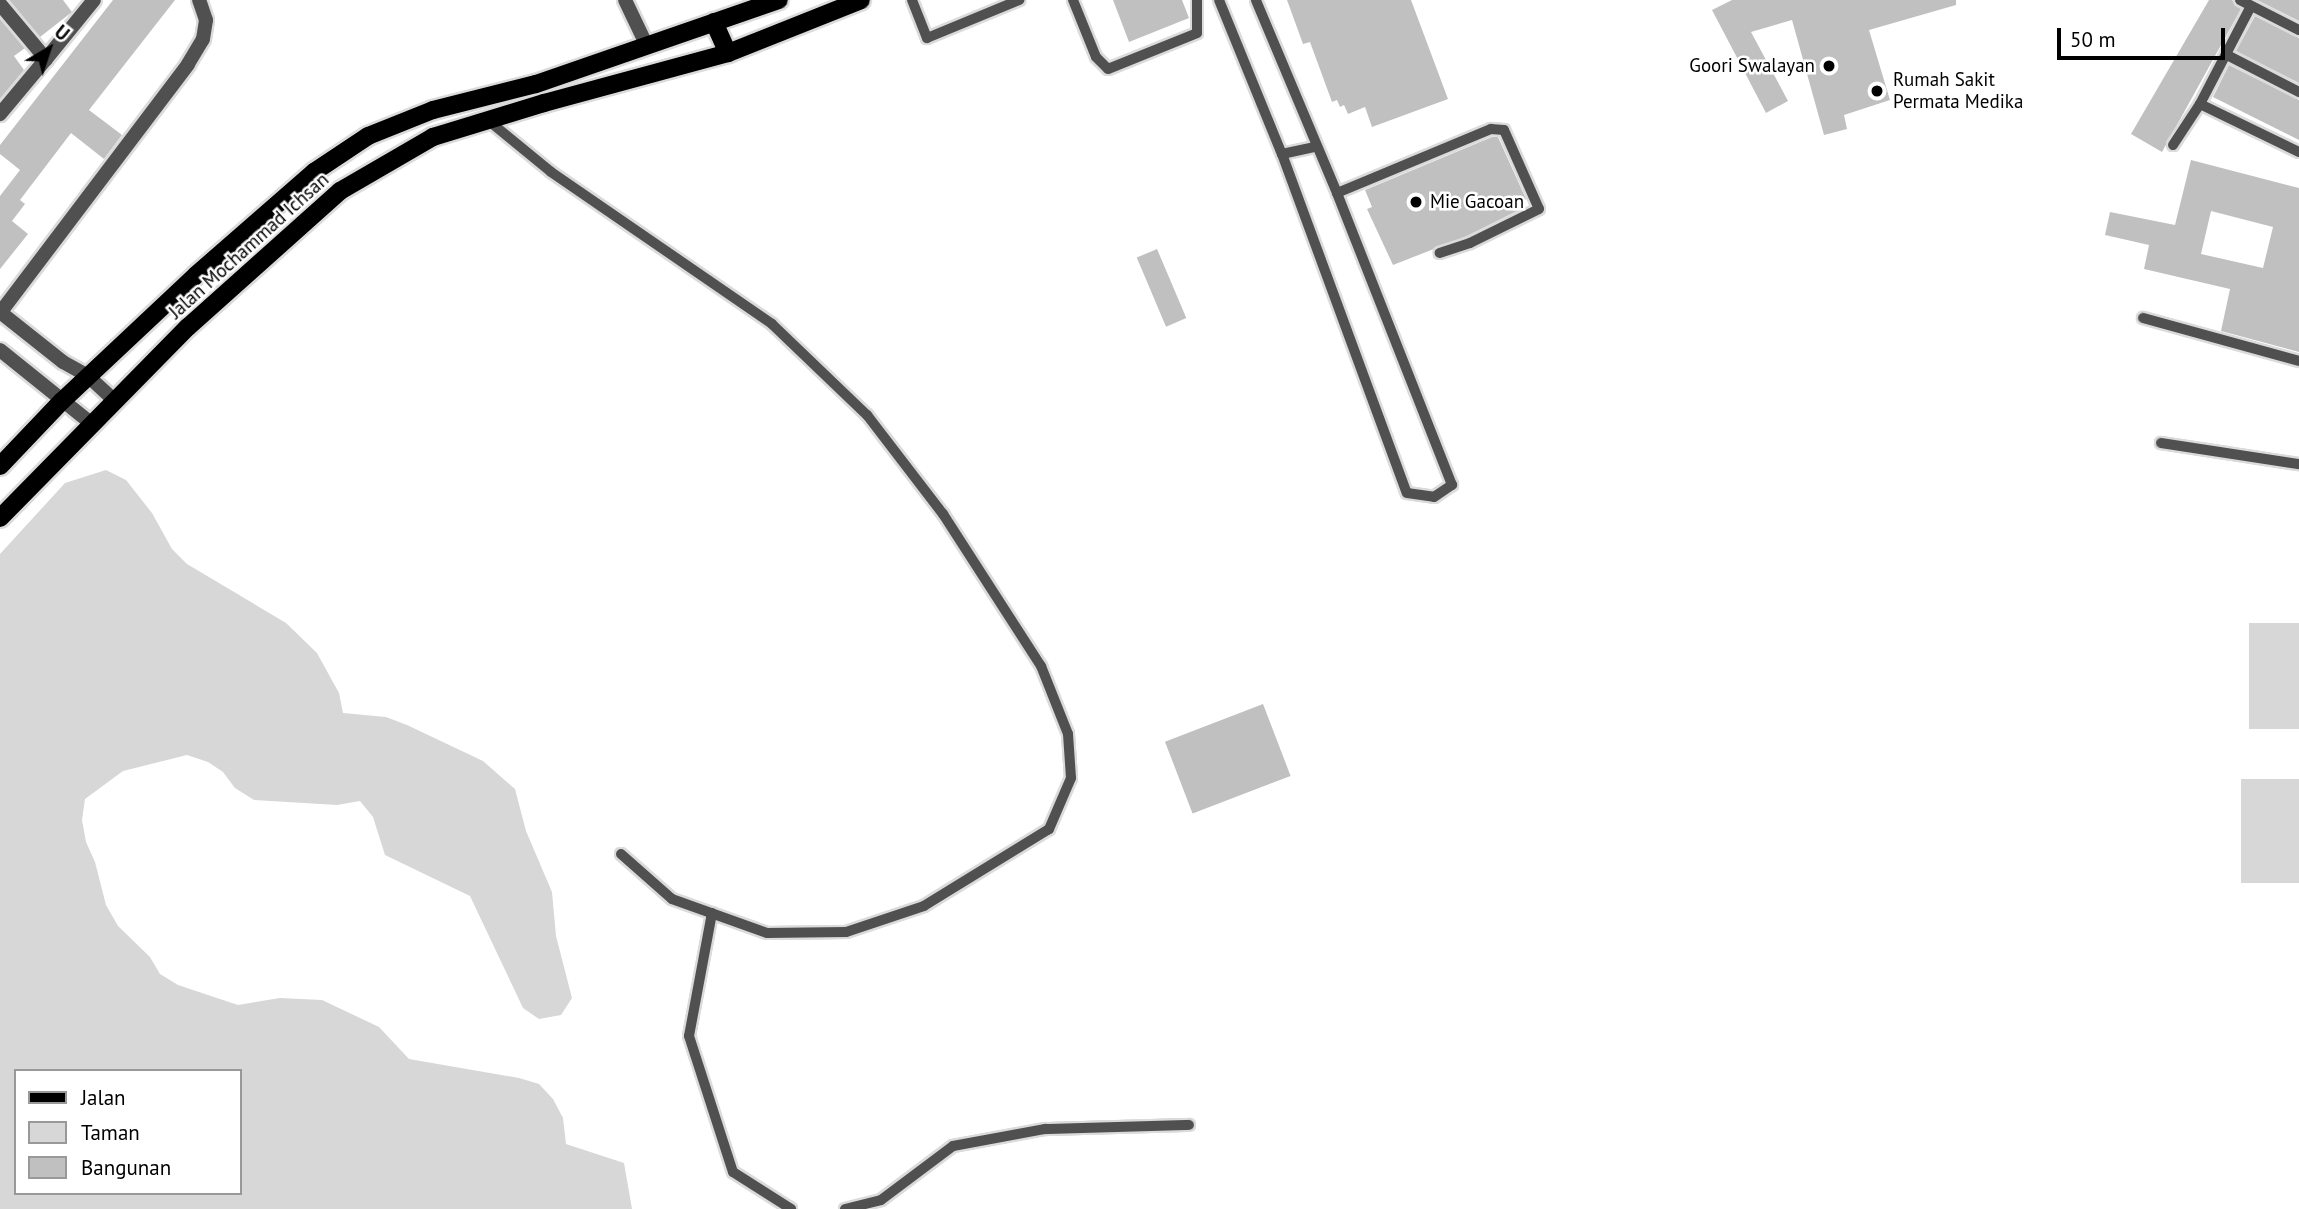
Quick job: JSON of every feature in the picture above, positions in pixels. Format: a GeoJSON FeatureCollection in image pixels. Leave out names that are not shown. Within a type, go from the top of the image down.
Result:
{"type":"FeatureCollection","features":[{"type":"Feature","properties":{"kind":"main road","name":"Jalan Mochammad Ichsan"},"geometry":{"type":"LineString","coordinates":[[0,466],[88,376],[314,172],[368,136],[433,110],[536,83],[779,0]]}},
{"type":"Feature","properties":{"kind":"main road","name":"Jalan Mochammad Ichsan"},"geometry":{"type":"LineString","coordinates":[[0,518],[188,327],[340,191],[433,137],[544,103],[728,53],[861,0]]}},
{"type":"Feature","properties":{"kind":"main road"},"geometry":{"type":"LineString","coordinates":[[713,22],[728,53]]}},
{"type":"Feature","properties":{"kind":"street"},"geometry":{"type":"LineString","coordinates":[[0,114],[94,0]]}},
{"type":"Feature","properties":{"kind":"street"},"geometry":{"type":"LineString","coordinates":[[115,401],[88,376],[63,362],[0,312],[188,64],[203,39],[205,30],[206,20],[199,0]]}},
{"type":"Feature","properties":{"kind":"street"},"geometry":{"type":"LineString","coordinates":[[625,0],[646,44]]}},
{"type":"Feature","properties":{"kind":"street"},"geometry":{"type":"LineString","coordinates":[[0,4],[46,60]]}},
{"type":"Feature","properties":{"kind":"street"},"geometry":{"type":"LineString","coordinates":[[0,350],[92,424]]}},
{"type":"Feature","properties":{"kind":"lane"},"geometry":{"type":"LineString","coordinates":[[912,0],[927,38],[1019,0]]}},
{"type":"Feature","properties":{"kind":"lane"},"geometry":{"type":"LineString","coordinates":[[1073,0],[1096,57],[1108,69],[1197,33],[1197,0]]}},
{"type":"Feature","properties":{"kind":"lane"},"geometry":{"type":"LineString","coordinates":[[1219,0],[1282,154],[1407,493],[1434,497],[1452,485],[1337,193],[1256,0]]}},
{"type":"Feature","properties":{"kind":"lane"},"geometry":{"type":"LineString","coordinates":[[2240,0],[2299,30]]}},
{"type":"Feature","properties":{"kind":"lane"},"geometry":{"type":"LineString","coordinates":[[2173,145],[2200,104],[2251,6]]}},
{"type":"Feature","properties":{"kind":"lane"},"geometry":{"type":"LineString","coordinates":[[2227,55],[2299,92]]}},
{"type":"Feature","properties":{"kind":"lane"},"geometry":{"type":"LineString","coordinates":[[2200,104],[2299,152]]}},
{"type":"Feature","properties":{"kind":"lane"},"geometry":{"type":"LineString","coordinates":[[489,121],[551,172],[772,324],[867,415],[943,514],[1041,666],[1068,734],[1071,778],[1049,829],[923,906],[846,932],[767,933],[672,899],[621,854]]}},
{"type":"Feature","properties":{"kind":"lane"},"geometry":{"type":"LineString","coordinates":[[1337,193],[1491,129],[1504,130],[1539,209],[1470,243],[1440,253]]}},
{"type":"Feature","properties":{"kind":"lane"},"geometry":{"type":"LineString","coordinates":[[1282,154],[1316,147]]}},
{"type":"Feature","properties":{"kind":"lane"},"geometry":{"type":"LineString","coordinates":[[2143,318],[2299,361]]}},
{"type":"Feature","properties":{"kind":"lane"},"geometry":{"type":"LineString","coordinates":[[2161,443],[2299,464]]}},
{"type":"Feature","properties":{"kind":"lane"},"geometry":{"type":"LineString","coordinates":[[712,913],[689,1036],[733,1172],[791,1209]]}},
{"type":"Feature","properties":{"kind":"lane"},"geometry":{"type":"LineString","coordinates":[[845,1209],[881,1200],[953,1146],[1045,1129],[1189,1125]]}},
{"type":"Feature","properties":{"kind":"green space"},"geometry":{"type":"Polygon","coordinates":[[[106,470],[126,480],[152,513],[172,549],[187,564],[286,623],[317,653],[339,693],[343,713],[386,717],[407,725],[483,761],[515,789],[526,831],[552,892],[556,936],[572,998],[561,1015],[539,1019],[523,1008],[470,896],[385,855],[373,817],[360,801],[337,805],[254,800],[235,788],[223,772],[208,762],[187,755],[123,771],[85,799],[82,820],[86,842],[95,862],[106,905],[118,926],[150,957],[160,974],[178,985],[238,1005],[280,998],[322,1000],[379,1027],[409,1059],[519,1078],[539,1084],[553,1099],[563,1118],[566,1144],[624,1163],[632,1209],[0,1209],[0,554],[65,483],[106,470]]]}},
{"type":"Feature","properties":{"kind":"green space"},"geometry":{"type":"Polygon","coordinates":[[[2249,623],[2299,623],[2299,729],[2249,729],[2249,623]]]}},
{"type":"Feature","properties":{"kind":"green space"},"geometry":{"type":"Polygon","coordinates":[[[2241,779],[2299,779],[2299,883],[2241,883],[2241,779]]]}},
{"type":"Feature","properties":{"kind":"building"},"geometry":{"type":"Polygon","coordinates":[[[9,0],[63,0],[72,12],[40,37],[9,0]]]}},
{"type":"Feature","properties":{"kind":"building"},"geometry":{"type":"Polygon","coordinates":[[[113,0],[175,0],[89,110],[122,135],[104,159],[71,133],[20,200],[25,204],[12,221],[28,234],[0,269],[0,196],[20,170],[0,154],[0,145],[113,0]]]}},
{"type":"Feature","properties":{"kind":"building"},"geometry":{"type":"Polygon","coordinates":[[[1113,0],[1182,0],[1189,18],[1129,42],[1113,0]]]}},
{"type":"Feature","properties":{"kind":"building"},"geometry":{"type":"Polygon","coordinates":[[[1287,0],[1411,0],[1448,99],[1372,127],[1365,107],[1348,114],[1344,105],[1340,107],[1337,100],[1332,102],[1310,42],[1303,44],[1287,0]]]}},
{"type":"Feature","properties":{"kind":"building","name":"Goori Swalayan"},"geometry":{"type":"Polygon","coordinates":[[[1732,0],[1956,0],[1956,5],[1869,30],[1890,100],[1844,115],[1847,129],[1824,135],[1792,20],[1751,32],[1788,101],[1766,113],[1712,10],[1732,0]]]}},
{"type":"Feature","properties":{"kind":"building"},"geometry":{"type":"Polygon","coordinates":[[[2209,0],[2232,0],[2241,9],[2162,152],[2131,134],[2209,0]]]}},
{"type":"Feature","properties":{"kind":"building"},"geometry":{"type":"Polygon","coordinates":[[[2257,0],[2299,0],[2299,21],[2257,0]]]}},
{"type":"Feature","properties":{"kind":"building"},"geometry":{"type":"Polygon","coordinates":[[[2255,16],[2299,38],[2299,83],[2236,51],[2255,16]]]}},
{"type":"Feature","properties":{"kind":"building"},"geometry":{"type":"Polygon","coordinates":[[[0,19],[25,48],[14,56],[24,70],[0,99],[0,19]]]}},
{"type":"Feature","properties":{"kind":"building"},"geometry":{"type":"Polygon","coordinates":[[[2229,65],[2299,100],[2299,140],[2213,97],[2229,65]]]}},
{"type":"Feature","properties":{"kind":"building"},"geometry":{"type":"Polygon","coordinates":[[[1492,137],[1498,137],[1526,199],[1520,202],[1523,208],[1467,236],[1393,265],[1367,209],[1372,207],[1365,190],[1492,137]]]}},
{"type":"Feature","properties":{"kind":"building"},"geometry":{"type":"Polygon","coordinates":[[[2191,160],[2299,188],[2299,352],[2221,331],[2230,289],[2144,269],[2149,245],[2105,235],[2110,212],[2175,225],[2191,160]],[[2211,211],[2201,254],[2263,268],[2273,227],[2211,211]]]}},
{"type":"Feature","properties":{"kind":"building"},"geometry":{"type":"Polygon","coordinates":[[[1157,249],[1186,318],[1166,327],[1137,258],[1157,249]]]}},
{"type":"Feature","properties":{"kind":"building"},"geometry":{"type":"Polygon","coordinates":[[[1263,704],[1291,776],[1193,814],[1165,742],[1263,704]]]}},
{"type":"Feature","properties":{"kind":"place","name":"Goori Swalayan"},"geometry":{"type":"Point","coordinates":[1829,66]}},
{"type":"Feature","properties":{"kind":"place","name":"Rumah Sakit Permata Medika"},"geometry":{"type":"Point","coordinates":[1877,91]}},
{"type":"Feature","properties":{"kind":"place","name":"Mie Gacoan"},"geometry":{"type":"Point","coordinates":[1416,202]}}]}
